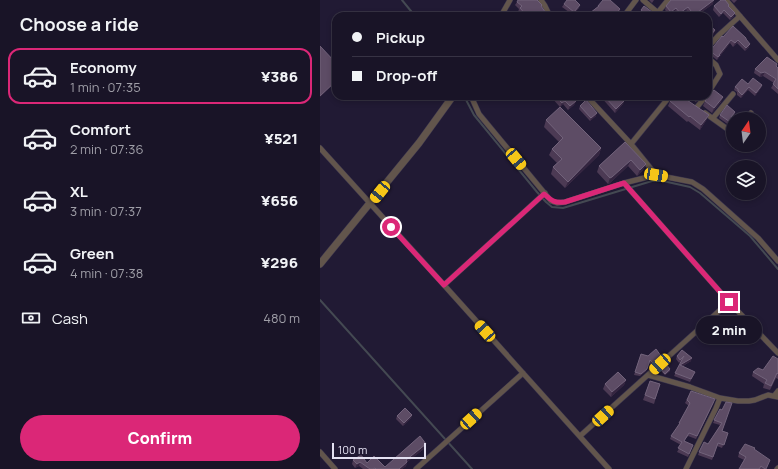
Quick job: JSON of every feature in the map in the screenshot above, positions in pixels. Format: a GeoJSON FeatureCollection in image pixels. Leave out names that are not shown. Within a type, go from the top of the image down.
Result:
{"type":"FeatureCollection","features":[{"type":"Feature","properties":{"kind":"street"},"geometry":{"type":"LineString","coordinates":[[503,12],[510,0]]}},
{"type":"Feature","properties":{"kind":"street"},"geometry":{"type":"LineString","coordinates":[[541,0],[548,12]]}},
{"type":"Feature","properties":{"kind":"street"},"geometry":{"type":"LineString","coordinates":[[627,12],[636,0]]}},
{"type":"Feature","properties":{"kind":"street"},"geometry":{"type":"LineString","coordinates":[[643,0],[657,12],[668,0]]}},
{"type":"Feature","properties":{"kind":"street"},"geometry":{"type":"LineString","coordinates":[[726,0],[778,60]]}},
{"type":"Feature","properties":{"kind":"street"},"geometry":{"type":"LineString","coordinates":[[712,43],[740,16]]}},
{"type":"Feature","properties":{"kind":"street"},"geometry":{"type":"LineString","coordinates":[[714,30],[719,35]]}},
{"type":"Feature","properties":{"kind":"street"},"geometry":{"type":"LineString","coordinates":[[712,62],[716,65],[720,74],[712,87]]}},
{"type":"Feature","properties":{"kind":"street"},"geometry":{"type":"LineString","coordinates":[[713,118],[733,94]]}},
{"type":"Feature","properties":{"kind":"street"},"geometry":{"type":"LineString","coordinates":[[320,264],[370,204],[418,143],[449,100]]}},
{"type":"Feature","properties":{"kind":"street"},"geometry":{"type":"LineString","coordinates":[[473,100],[479,114],[544,194],[552,201],[557,203],[565,202],[656,175],[692,182],[703,189],[758,238],[778,261]]}},
{"type":"Feature","properties":{"kind":"street"},"geometry":{"type":"LineString","coordinates":[[590,100],[631,144],[656,175]]}},
{"type":"Feature","properties":{"kind":"street"},"geometry":{"type":"LineString","coordinates":[[631,144],[667,100]]}},
{"type":"Feature","properties":{"kind":"street"},"geometry":{"type":"LineString","coordinates":[[697,107],[703,100]]}},
{"type":"Feature","properties":{"kind":"street"},"geometry":{"type":"LineString","coordinates":[[691,104],[726,128]]}},
{"type":"Feature","properties":{"kind":"street"},"geometry":{"type":"LineString","coordinates":[[320,148],[609,469]]}},
{"type":"Feature","properties":{"kind":"street"},"geometry":{"type":"LineString","coordinates":[[625,184],[729,302],[778,353]]}},
{"type":"Feature","properties":{"kind":"street"},"geometry":{"type":"LineString","coordinates":[[444,285],[544,194]]}},
{"type":"Feature","properties":{"kind":"street"},"geometry":{"type":"LineString","coordinates":[[580,436],[729,302]]}},
{"type":"Feature","properties":{"kind":"street"},"geometry":{"type":"LineString","coordinates":[[416,469],[523,373]]}},
{"type":"Feature","properties":{"kind":"street"},"geometry":{"type":"LineString","coordinates":[[648,375],[690,387],[720,398],[738,401],[755,400],[768,395],[776,396],[778,391]]}},
{"type":"Feature","properties":{"kind":"street"},"geometry":{"type":"LineString","coordinates":[[686,469],[720,398]]}},
{"type":"Feature","properties":{"kind":"street"},"geometry":{"type":"LineString","coordinates":[[320,452],[336,469]]}},
{"type":"Feature","properties":{"kind":"building"},"geometry":{"type":"Polygon","coordinates":[[[518,0],[537,0],[542,5],[541,6],[545,12],[524,12],[520,8],[522,6],[517,2],[518,0]]]}},
{"type":"Feature","properties":{"kind":"building"},"geometry":{"type":"Polygon","coordinates":[[[567,0],[575,0],[580,5],[574,12],[564,4],[567,0]]]}},
{"type":"Feature","properties":{"kind":"building"},"geometry":{"type":"Polygon","coordinates":[[[603,0],[610,0],[620,9],[617,12],[591,12],[603,0]]]}},
{"type":"Feature","properties":{"kind":"building"},"geometry":{"type":"Polygon","coordinates":[[[671,0],[714,0],[698,12],[692,12],[688,7],[681,12],[679,12],[676,8],[671,12],[666,6],[671,0]]]}},
{"type":"Feature","properties":{"kind":"building"},"geometry":{"type":"Polygon","coordinates":[[[721,0],[725,0],[729,5],[728,6],[735,13],[731,17],[724,10],[721,14],[714,6],[721,0]]]}},
{"type":"Feature","properties":{"kind":"building"},"geometry":{"type":"Polygon","coordinates":[[[644,6],[652,12],[643,12],[641,10],[644,6]]]}},
{"type":"Feature","properties":{"kind":"building"},"geometry":{"type":"Polygon","coordinates":[[[733,26],[746,38],[750,44],[746,48],[738,40],[735,43],[731,40],[718,57],[712,52],[712,48],[722,36],[723,37],[733,26]]]}},
{"type":"Feature","properties":{"kind":"building"},"geometry":{"type":"Polygon","coordinates":[[[320,46],[332,59],[332,85],[320,96],[320,46]]]}},
{"type":"Feature","properties":{"kind":"building"},"geometry":{"type":"Polygon","coordinates":[[[767,57],[777,64],[778,89],[773,84],[776,79],[765,72],[761,73],[755,69],[767,57]]]}},
{"type":"Feature","properties":{"kind":"building"},"geometry":{"type":"Polygon","coordinates":[[[753,78],[762,85],[756,93],[749,87],[742,95],[735,87],[742,79],[748,84],[753,78]]]}},
{"type":"Feature","properties":{"kind":"building"},"geometry":{"type":"Polygon","coordinates":[[[714,90],[723,97],[714,108],[705,101],[712,100],[712,92],[714,90]]]}},
{"type":"Feature","properties":{"kind":"building"},"geometry":{"type":"Polygon","coordinates":[[[559,100],[576,101],[570,106],[565,101],[562,103],[559,100]]]}},
{"type":"Feature","properties":{"kind":"building"},"geometry":{"type":"Polygon","coordinates":[[[586,100],[597,113],[591,118],[580,106],[586,100]]]}},
{"type":"Feature","properties":{"kind":"building"},"geometry":{"type":"Polygon","coordinates":[[[608,100],[624,101],[616,109],[608,100]]]}},
{"type":"Feature","properties":{"kind":"building"},"geometry":{"type":"Polygon","coordinates":[[[687,100],[709,115],[701,125],[670,101],[687,100]]]}},
{"type":"Feature","properties":{"kind":"building"},"geometry":{"type":"Polygon","coordinates":[[[727,105],[735,112],[726,112],[726,119],[720,115],[727,105]]]}},
{"type":"Feature","properties":{"kind":"building"},"geometry":{"type":"Polygon","coordinates":[[[560,107],[601,148],[568,182],[553,167],[562,159],[552,149],[563,138],[546,120],[560,107]]]}},
{"type":"Feature","properties":{"kind":"building"},"geometry":{"type":"Polygon","coordinates":[[[625,142],[646,164],[640,170],[631,160],[610,178],[599,166],[625,142]]]}},
{"type":"Feature","properties":{"kind":"building"},"geometry":{"type":"Polygon","coordinates":[[[656,349],[661,356],[653,363],[650,360],[647,369],[641,374],[635,372],[641,354],[648,356],[656,349]]]}},
{"type":"Feature","properties":{"kind":"building"},"geometry":{"type":"Polygon","coordinates":[[[682,350],[692,358],[680,365],[695,372],[691,379],[675,373],[684,356],[680,360],[677,356],[682,350]]]}},
{"type":"Feature","properties":{"kind":"building"},"geometry":{"type":"Polygon","coordinates":[[[773,356],[778,359],[778,374],[777,373],[771,386],[765,383],[767,380],[753,372],[758,368],[763,370],[773,356]]]}},
{"type":"Feature","properties":{"kind":"building"},"geometry":{"type":"Polygon","coordinates":[[[665,363],[670,369],[665,374],[660,368],[665,363]]]}},
{"type":"Feature","properties":{"kind":"building"},"geometry":{"type":"Polygon","coordinates":[[[618,372],[626,380],[612,392],[605,384],[618,372]]]}},
{"type":"Feature","properties":{"kind":"building"},"geometry":{"type":"Polygon","coordinates":[[[650,381],[660,384],[655,399],[645,395],[650,381]]]}},
{"type":"Feature","properties":{"kind":"building"},"geometry":{"type":"Polygon","coordinates":[[[691,391],[715,399],[697,436],[689,433],[684,441],[693,445],[689,454],[678,448],[682,442],[671,436],[680,423],[690,403],[687,400],[691,391]]]}},
{"type":"Feature","properties":{"kind":"building"},"geometry":{"type":"Polygon","coordinates":[[[726,402],[732,403],[722,431],[728,433],[724,445],[718,443],[713,457],[699,452],[704,442],[708,444],[722,423],[714,420],[726,402]]]}},
{"type":"Feature","properties":{"kind":"building"},"geometry":{"type":"Polygon","coordinates":[[[405,408],[412,415],[404,423],[397,416],[405,408]]]}},
{"type":"Feature","properties":{"kind":"building"},"geometry":{"type":"Polygon","coordinates":[[[420,436],[426,444],[406,460],[407,462],[399,469],[370,469],[360,462],[357,464],[353,460],[361,455],[367,463],[374,456],[385,467],[420,436]]]}},
{"type":"Feature","properties":{"kind":"building"},"geometry":{"type":"Polygon","coordinates":[[[745,444],[755,448],[754,449],[770,460],[766,469],[761,466],[759,469],[739,469],[746,457],[739,453],[745,444]]]}},
{"type":"Feature","properties":{"kind":"waterway"},"geometry":{"type":"LineString","coordinates":[[402,0],[412,12]]}},
{"type":"Feature","properties":{"kind":"waterway"},"geometry":{"type":"LineString","coordinates":[[466,100],[474,115],[537,192],[552,207],[563,208],[652,181],[663,181],[690,187],[700,193],[750,236],[778,269]]}},
{"type":"Feature","properties":{"kind":"waterway"},"geometry":{"type":"LineString","coordinates":[[320,300],[472,469]]}},
{"type":"Feature","properties":{"kind":"route"},"geometry":{"type":"LineString","coordinates":[[391,227],[444,285],[544,194],[552,201],[557,203],[565,202],[624,183],[729,302]]}}]}
